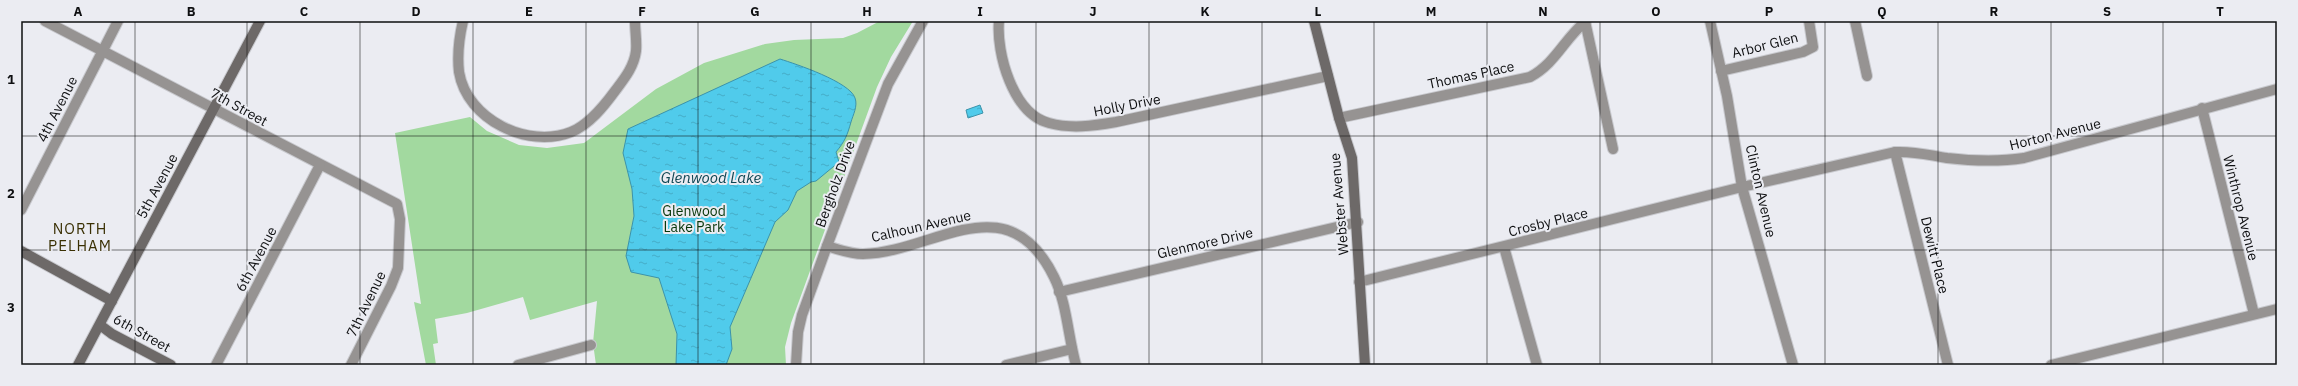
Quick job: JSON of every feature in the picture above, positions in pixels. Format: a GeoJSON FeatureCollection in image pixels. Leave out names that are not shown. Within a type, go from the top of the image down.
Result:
{"type":"FeatureCollection","features":[{"type":"Feature","properties":{"kind":"street","name":"7th Street"},"geometry":{"type":"LineString","coordinates":[[45,21],[101,52],[393,202],[399,209],[399,230]]}},
{"type":"Feature","properties":{"kind":"street","name":"4th Avenue"},"geometry":{"type":"LineString","coordinates":[[21,210],[118,21]]}},
{"type":"Feature","properties":{"kind":"street","name":"5th Avenue"},"geometry":{"type":"LineString","coordinates":[[78,365],[260,21]]}},
{"type":"Feature","properties":{"kind":"street"},"geometry":{"type":"LineString","coordinates":[[463,21],[458,46],[459,72],[466,92],[481,111],[499,126],[513,132],[550,136],[570,133],[580,128],[611,97],[631,68],[633,62],[636,51],[635,21]]}},
{"type":"Feature","properties":{"kind":"street","name":"Bergholz Drive"},"geometry":{"type":"LineString","coordinates":[[796,365],[798,332],[802,315],[827,246],[888,84],[924,21]]}},
{"type":"Feature","properties":{"kind":"street","name":"Holly Drive"},"geometry":{"type":"LineString","coordinates":[[999,21],[1006,72],[1014,92],[1024,106],[1035,116],[1047,123],[1067,127],[1089,126],[1116,122],[1328,76]]}},
{"type":"Feature","properties":{"kind":"street","name":"Webster Avenue"},"geometry":{"type":"LineString","coordinates":[[1314,21],[1339,118],[1352,158],[1358,222],[1359,282],[1365,365]]}},
{"type":"Feature","properties":{"kind":"street"},"geometry":{"type":"LineString","coordinates":[[1586,21],[1613,149]]}},
{"type":"Feature","properties":{"kind":"street","name":"Thomas Place"},"geometry":{"type":"LineString","coordinates":[[1339,118],[1530,77],[1542,70],[1551,62],[1576,29],[1586,21]]}},
{"type":"Feature","properties":{"kind":"street","name":"Clinton Avenue"},"geometry":{"type":"LineString","coordinates":[[1710,21],[1721,70],[1742,187],[1793,365]]}},
{"type":"Feature","properties":{"kind":"street","name":"Arbor Glen"},"geometry":{"type":"LineString","coordinates":[[1721,70],[1803,52],[1813,47],[1809,21]]}},
{"type":"Feature","properties":{"kind":"street"},"geometry":{"type":"LineString","coordinates":[[1855,21],[1867,76]]}},
{"type":"Feature","properties":{"kind":"street","name":"Horton Avenue"},"geometry":{"type":"LineString","coordinates":[[1742,187],[1895,152],[1915,151],[1952,158],[2004,161],[2024,158],[2202,108],[2277,90]]}},
{"type":"Feature","properties":{"kind":"street","name":"Winthrop Avenue"},"geometry":{"type":"LineString","coordinates":[[2202,108],[2254,314]]}},
{"type":"Feature","properties":{"kind":"street","name":"Dewitt Place"},"geometry":{"type":"LineString","coordinates":[[1895,152],[1948,365]]}},
{"type":"Feature","properties":{"kind":"street","name":"6th Avenue"},"geometry":{"type":"LineString","coordinates":[[216,365],[320,165]]}},
{"type":"Feature","properties":{"kind":"street","name":"Crosby Place"},"geometry":{"type":"LineString","coordinates":[[1359,282],[1742,187]]}},
{"type":"Feature","properties":{"kind":"street","name":"Glenmore Drive"},"geometry":{"type":"LineString","coordinates":[[1059,292],[1358,222]]}},
{"type":"Feature","properties":{"kind":"street","name":"Calhoun Avenue"},"geometry":{"type":"LineString","coordinates":[[827,246],[863,254],[888,250],[967,228],[984,226],[1007,231],[1030,243],[1039,251],[1054,277],[1059,292],[1076,365]]}},
{"type":"Feature","properties":{"kind":"street","name":"7th Avenue"},"geometry":{"type":"LineString","coordinates":[[351,365],[396,276],[398,268],[399,230]]}},
{"type":"Feature","properties":{"kind":"street"},"geometry":{"type":"LineString","coordinates":[[1504,247],[1537,365]]}},
{"type":"Feature","properties":{"kind":"street","name":"6th Street"},"geometry":{"type":"LineString","coordinates":[[21,251],[112,301]]}},
{"type":"Feature","properties":{"kind":"street"},"geometry":{"type":"LineString","coordinates":[[2051,365],[2277,309]]}},
{"type":"Feature","properties":{"kind":"street","name":"6th Street"},"geometry":{"type":"LineString","coordinates":[[100,325],[112,334],[171,365]]}},
{"type":"Feature","properties":{"kind":"street"},"geometry":{"type":"LineString","coordinates":[[518,365],[591,345]]}},
{"type":"Feature","properties":{"kind":"street"},"geometry":{"type":"LineString","coordinates":[[1006,365],[1072,349]]}},
{"type":"Feature","properties":{"kind":"green space","name":"Glenwood Lake Park"},"geometry":{"type":"Polygon","coordinates":[[[880,21],[913,21],[891,57],[877,87],[791,323],[785,347],[786,365],[596,365],[593,343],[597,301],[530,320],[523,297],[467,313],[435,319],[438,343],[433,344],[436,365],[426,365],[414,302],[421,304],[395,133],[470,117],[487,131],[519,145],[547,148],[584,143],[656,89],[704,63],[765,44],[794,40],[843,38],[857,33],[880,21]]]}},
{"type":"Feature","properties":{"kind":"water","name":"Glenwood Lake"},"geometry":{"type":"Polygon","coordinates":[[[780,59],[822,74],[843,86],[851,92],[855,98],[856,107],[848,131],[844,141],[836,152],[839,162],[816,181],[811,182],[797,191],[788,210],[775,222],[730,327],[732,349],[726,365],[676,365],[677,334],[659,278],[631,272],[626,256],[634,216],[632,189],[623,153],[628,129],[780,59]]]}},
{"type":"Feature","properties":{"kind":"water"},"geometry":{"type":"Polygon","coordinates":[[[980,105],[983,113],[968,118],[966,110],[980,105]]]}},
{"type":"Feature","properties":{"kind":"district","name":"NORTH PELHAM"},"geometry":{"type":"Point","coordinates":[80,238]}}]}
